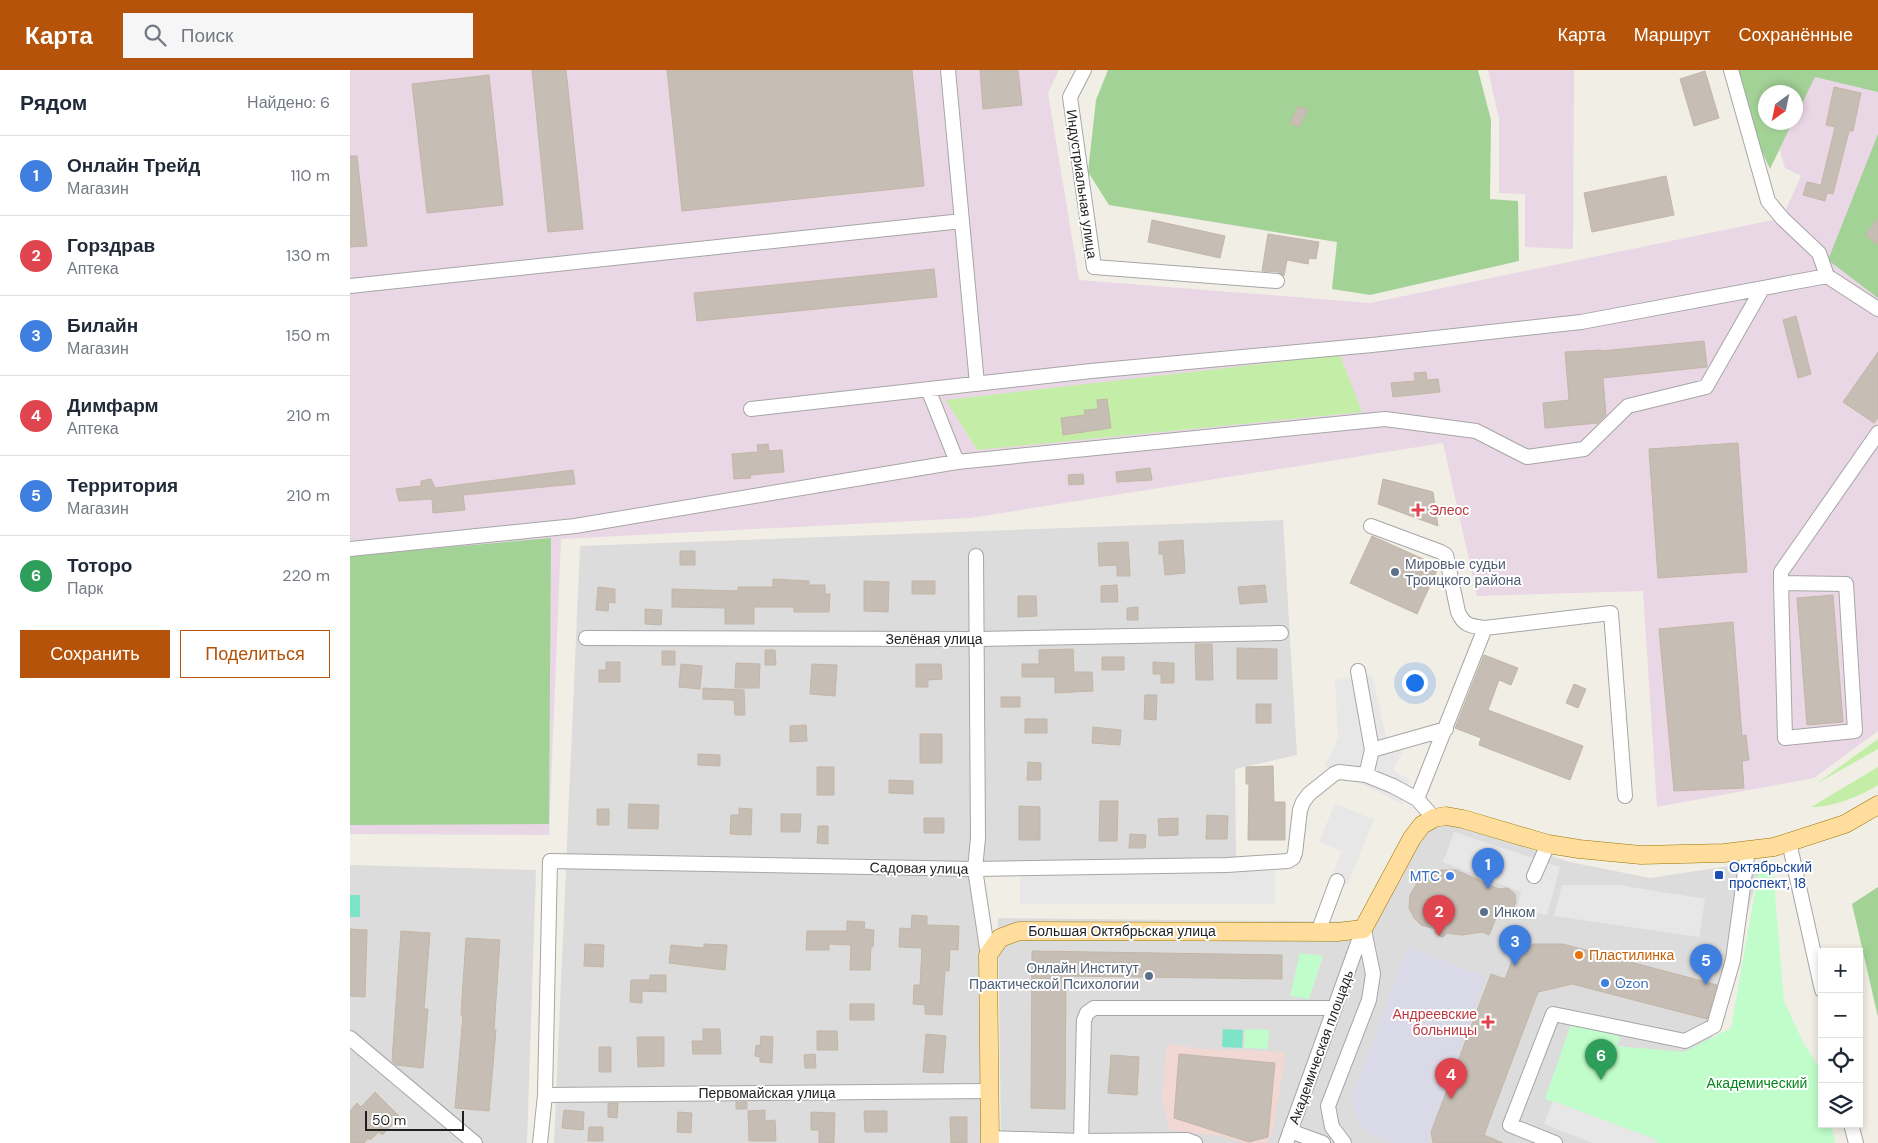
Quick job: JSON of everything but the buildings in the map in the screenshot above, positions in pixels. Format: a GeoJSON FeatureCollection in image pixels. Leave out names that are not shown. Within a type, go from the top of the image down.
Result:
{"type":"FeatureCollection","features":[{"type":"Feature","properties":{"kind":"main road"},"geometry":{"type":"LineString","coordinates":[[1363,929],[1412,838],[1422,825],[1434,818],[1446,816],[1464,819],[1548,844],[1579,849],[1642,855],[1724,853],[1774,847],[1846,824],[1878,805]]}},
{"type":"Feature","properties":{"kind":"main road","name":"Большая Октябрьская улица"},"geometry":{"type":"LineString","coordinates":[[988,955],[1000,938],[1019,930],[1318,932],[1363,929]]}},
{"type":"Feature","properties":{"kind":"main road"},"geometry":{"type":"LineString","coordinates":[[988,955],[990,1140]]}},
{"type":"Feature","properties":{"kind":"street"},"geometry":{"type":"LineString","coordinates":[[948,70],[976,384]]}},
{"type":"Feature","properties":{"kind":"street","name":"Индустриальная улица"},"geometry":{"type":"LineString","coordinates":[[1084,70],[1070,97],[1094,266],[1277,281]]}},
{"type":"Feature","properties":{"kind":"street"},"geometry":{"type":"LineString","coordinates":[[1731,70],[1768,201],[1782,218],[1819,254],[1827,276],[1878,309]]}},
{"type":"Feature","properties":{"kind":"street"},"geometry":{"type":"LineString","coordinates":[[350,286],[962,221]]}},
{"type":"Feature","properties":{"kind":"street"},"geometry":{"type":"LineString","coordinates":[[750,409],[1091,371],[1372,346],[1581,322],[1827,276]]}},
{"type":"Feature","properties":{"kind":"street"},"geometry":{"type":"LineString","coordinates":[[350,549],[575,526],[957,462],[1385,419],[1476,431],[1527,457],[1584,449],[1628,406],[1706,387],[1762,288]]}},
{"type":"Feature","properties":{"kind":"street"},"geometry":{"type":"LineString","coordinates":[[928,389],[957,462]]}},
{"type":"Feature","properties":{"kind":"street"},"geometry":{"type":"LineString","coordinates":[[1781,583],[1846,584],[1855,731],[1785,738],[1781,583],[1781,572],[1878,433]]}},
{"type":"Feature","properties":{"kind":"street"},"geometry":{"type":"LineString","coordinates":[[1371,526],[1446,555],[1458,612],[1462,621],[1469,626],[1485,628],[1612,613],[1625,796]]}},
{"type":"Feature","properties":{"kind":"street"},"geometry":{"type":"LineString","coordinates":[[976,556],[978,838],[975,869],[988,955]]}},
{"type":"Feature","properties":{"kind":"street"},"geometry":{"type":"LineString","coordinates":[[1417,799],[1485,628]]}},
{"type":"Feature","properties":{"kind":"street","name":"Зелёная улица"},"geometry":{"type":"LineString","coordinates":[[586,638],[977,639],[1281,633]]}},
{"type":"Feature","properties":{"kind":"street"},"geometry":{"type":"LineString","coordinates":[[1358,671],[1372,750],[1366,774],[1417,799],[1434,818]]}},
{"type":"Feature","properties":{"kind":"street"},"geometry":{"type":"LineString","coordinates":[[1372,750],[1446,729]]}},
{"type":"Feature","properties":{"kind":"street","name":"Садовая улица"},"geometry":{"type":"LineString","coordinates":[[545,1095],[550,861],[975,869],[1227,865],[1288,861],[1293,858],[1295,853],[1300,810],[1309,794],[1339,772],[1366,774]]}},
{"type":"Feature","properties":{"kind":"street"},"geometry":{"type":"LineString","coordinates":[[1789,842],[1818,972]]}},
{"type":"Feature","properties":{"kind":"street"},"geometry":{"type":"LineString","coordinates":[[1534,876],[1548,844]]}},
{"type":"Feature","properties":{"kind":"street"},"geometry":{"type":"LineString","coordinates":[[1555,1143],[1510,1125],[1553,1014],[1685,1041],[1714,1026],[1733,960],[1748,850]]}},
{"type":"Feature","properties":{"kind":"street"},"geometry":{"type":"LineString","coordinates":[[1318,932],[1337,881]]}},
{"type":"Feature","properties":{"kind":"street"},"geometry":{"type":"LineString","coordinates":[[1344,1143],[1332,1127],[1328,1106],[1369,1000],[1372,974],[1363,929]]}},
{"type":"Feature","properties":{"kind":"street","name":"Академическая площадь"},"geometry":{"type":"LineString","coordinates":[[1323,1143],[1288,1137],[1363,929]]}},
{"type":"Feature","properties":{"kind":"street"},"geometry":{"type":"LineString","coordinates":[[1081,1141],[1084,1020],[1087,1012],[1094,1008],[1335,1008]]}},
{"type":"Feature","properties":{"kind":"street"},"geometry":{"type":"LineString","coordinates":[[350,1038],[475,1143]]}},
{"type":"Feature","properties":{"kind":"street","name":"Первомайская улица"},"geometry":{"type":"LineString","coordinates":[[545,1095],[989,1091]]}},
{"type":"Feature","properties":{"kind":"street"},"geometry":{"type":"LineString","coordinates":[[540,1143],[545,1095]]}},
{"type":"Feature","properties":{"kind":"street"},"geometry":{"type":"LineString","coordinates":[[1853,1128],[1856,1143]]}},
{"type":"Feature","properties":{"kind":"street"},"geometry":{"type":"LineString","coordinates":[[990,1140],[1130,1142],[1187,1140],[1195,1143]]}},
{"type":"Feature","properties":{"kind":"shaded area"},"geometry":{"type":"Polygon","coordinates":[[[350,70],[1059,70],[1048,93],[1079,280],[1370,303],[1782,218],[1801,176],[1785,168],[1774,130],[1803,130],[1803,85],[1763,85],[1756,70],[1878,70],[1878,731],[1814,778],[1657,807],[1643,591],[1477,596],[1443,443],[970,518],[561,539],[549,835],[350,834],[350,70]]]}},
{"type":"Feature","properties":{"kind":"shaded area"},"geometry":{"type":"Polygon","coordinates":[[[1488,70],[1574,70],[1573,249],[1525,247],[1525,194],[1499,193],[1499,119],[1488,70]]]}},
{"type":"Feature","properties":{"kind":"shaded area"},"geometry":{"type":"Polygon","coordinates":[[[1283,520],[1297,755],[1235,769],[1236,857],[980,864],[982,1143],[554,1143],[580,546],[1283,520]]]}},
{"type":"Feature","properties":{"kind":"shaded area"},"geometry":{"type":"Polygon","coordinates":[[[1372,675],[1386,736],[1402,753],[1393,770],[1410,780],[1402,804],[1325,766],[1338,739],[1335,680],[1372,675]]]}},
{"type":"Feature","properties":{"kind":"shaded area"},"geometry":{"type":"Polygon","coordinates":[[[1335,803],[1374,820],[1347,885],[1330,879],[1342,851],[1319,842],[1335,803]]]}},
{"type":"Feature","properties":{"kind":"shaded area"},"geometry":{"type":"Polygon","coordinates":[[[1443,821],[1570,862],[1650,878],[1762,861],[1682,1143],[1001,1143],[998,918],[1377,922],[1391,876],[1415,839],[1443,821]]]}},
{"type":"Feature","properties":{"kind":"shaded area"},"geometry":{"type":"Polygon","coordinates":[[[1454,832],[1560,867],[1547,915],[1517,909],[1521,892],[1443,862],[1454,832]]]}},
{"type":"Feature","properties":{"kind":"shaded area"},"geometry":{"type":"Polygon","coordinates":[[[350,865],[536,870],[527,1143],[350,1143],[350,865]]]}},
{"type":"Feature","properties":{"kind":"shaded area"},"geometry":{"type":"Polygon","coordinates":[[[1275,871],[1275,904],[1020,904],[1020,872],[1275,871]]]}},
{"type":"Feature","properties":{"kind":"shaded area"},"geometry":{"type":"Polygon","coordinates":[[[1562,885],[1619,885],[1705,899],[1699,937],[1554,916],[1562,885]]]}},
{"type":"Feature","properties":{"kind":"shaded area"},"geometry":{"type":"Polygon","coordinates":[[[1408,946],[1486,978],[1427,1143],[1394,1143],[1368,1134],[1355,1115],[1353,1094],[1408,946]]]}},
{"type":"Feature","properties":{"kind":"shaded area"},"geometry":{"type":"Polygon","coordinates":[[[1167,1044],[1202,1049],[1284,1052],[1285,1059],[1272,1135],[1266,1143],[1244,1143],[1221,1136],[1170,1130],[1162,1097],[1167,1044]]]}},
{"type":"Feature","properties":{"kind":"shaded area"},"geometry":{"type":"Polygon","coordinates":[[[1553,1101],[1655,1139],[1657,1143],[1593,1143],[1544,1124],[1553,1101]]]}},
{"type":"Feature","properties":{"kind":"green space"},"geometry":{"type":"Polygon","coordinates":[[[1108,70],[1478,70],[1491,120],[1490,199],[1518,201],[1519,261],[1370,295],[1332,289],[1337,242],[1109,205],[1088,172],[1096,100],[1108,70]]]}},
{"type":"Feature","properties":{"kind":"green space"},"geometry":{"type":"Polygon","coordinates":[[[1724,70],[1878,70],[1878,92],[1815,77],[1803,102],[1803,85],[1758,85],[1758,130],[1789,130],[1770,169],[1724,70]]]}},
{"type":"Feature","properties":{"kind":"green space"},"geometry":{"type":"Polygon","coordinates":[[[1878,134],[1878,298],[1828,260],[1878,134]]]}},
{"type":"Feature","properties":{"kind":"green space"},"geometry":{"type":"Polygon","coordinates":[[[1340,355],[1362,412],[977,450],[946,400],[1340,355]]]}},
{"type":"Feature","properties":{"kind":"green space"},"geometry":{"type":"Polygon","coordinates":[[[551,538],[549,824],[350,825],[350,556],[551,538]]]}},
{"type":"Feature","properties":{"kind":"green space"},"geometry":{"type":"Polygon","coordinates":[[[1878,739],[1878,749],[1816,784],[1878,739]]]}},
{"type":"Feature","properties":{"kind":"green space"},"geometry":{"type":"Polygon","coordinates":[[[1878,767],[1878,785],[1855,797],[1828,806],[1811,807],[1878,767]]]}},
{"type":"Feature","properties":{"kind":"green space","name":"Академический"},"geometry":{"type":"Polygon","coordinates":[[[1773,868],[1784,1001],[1803,1042],[1818,1066],[1818,1128],[1832,1128],[1835,1143],[1657,1143],[1655,1139],[1545,1099],[1571,1024],[1620,1037],[1617,1046],[1684,1052],[1731,1028],[1759,869],[1773,868]]]}},
{"type":"Feature","properties":{"kind":"green space"},"geometry":{"type":"Polygon","coordinates":[[[1878,887],[1878,1017],[1863,948],[1852,904],[1878,887]]]}},
{"type":"Feature","properties":{"kind":"green space"},"geometry":{"type":"Polygon","coordinates":[[[350,895],[360,895],[360,917],[350,917],[350,895]]]}},
{"type":"Feature","properties":{"kind":"green space"},"geometry":{"type":"Polygon","coordinates":[[[1300,953],[1323,956],[1309,999],[1290,996],[1300,953]]]}},
{"type":"Feature","properties":{"kind":"green space"},"geometry":{"type":"Polygon","coordinates":[[[1223,1029],[1243,1030],[1242,1048],[1222,1047],[1223,1029]]]}},
{"type":"Feature","properties":{"kind":"green space"},"geometry":{"type":"Polygon","coordinates":[[[1245,1029],[1269,1030],[1268,1049],[1244,1048],[1245,1029]]]}},
{"type":"Feature","properties":{"kind":"place","name":"Элеос"},"geometry":{"type":"Point","coordinates":[1418,510]}},
{"type":"Feature","properties":{"kind":"place","name":"Мировые судьи Троицкого района"},"geometry":{"type":"Point","coordinates":[1395,572]}},
{"type":"Feature","properties":{"kind":"place","name":"Октябрьский проспект, 18"},"geometry":{"type":"Point","coordinates":[1719,875]}},
{"type":"Feature","properties":{"kind":"place","name":"МТС"},"geometry":{"type":"Point","coordinates":[1450,876]}},
{"type":"Feature","properties":{"kind":"place","name":"Онлайн Трейд"},"geometry":{"type":"Point","coordinates":[1488,889]}},
{"type":"Feature","properties":{"kind":"place","name":"Инком"},"geometry":{"type":"Point","coordinates":[1484,912]}},
{"type":"Feature","properties":{"kind":"place","name":"Горздрав"},"geometry":{"type":"Point","coordinates":[1439,936]}},
{"type":"Feature","properties":{"kind":"place","name":"Пластилинка"},"geometry":{"type":"Point","coordinates":[1579,955]}},
{"type":"Feature","properties":{"kind":"place","name":"Билайн"},"geometry":{"type":"Point","coordinates":[1515,966]}},
{"type":"Feature","properties":{"kind":"place","name":"Онлайн Институт Практической Психологии"},"geometry":{"type":"Point","coordinates":[1149,976]}},
{"type":"Feature","properties":{"kind":"place","name":"Ozon"},"geometry":{"type":"Point","coordinates":[1605,983]}},
{"type":"Feature","properties":{"kind":"place","name":"Территория"},"geometry":{"type":"Point","coordinates":[1706,985]}},
{"type":"Feature","properties":{"kind":"place","name":"Андреевские больницы"},"geometry":{"type":"Point","coordinates":[1488,1022]}},
{"type":"Feature","properties":{"kind":"place","name":"Тоторо"},"geometry":{"type":"Point","coordinates":[1601,1080]}},
{"type":"Feature","properties":{"kind":"place","name":"Димфарм"},"geometry":{"type":"Point","coordinates":[1451,1099]}}]}
